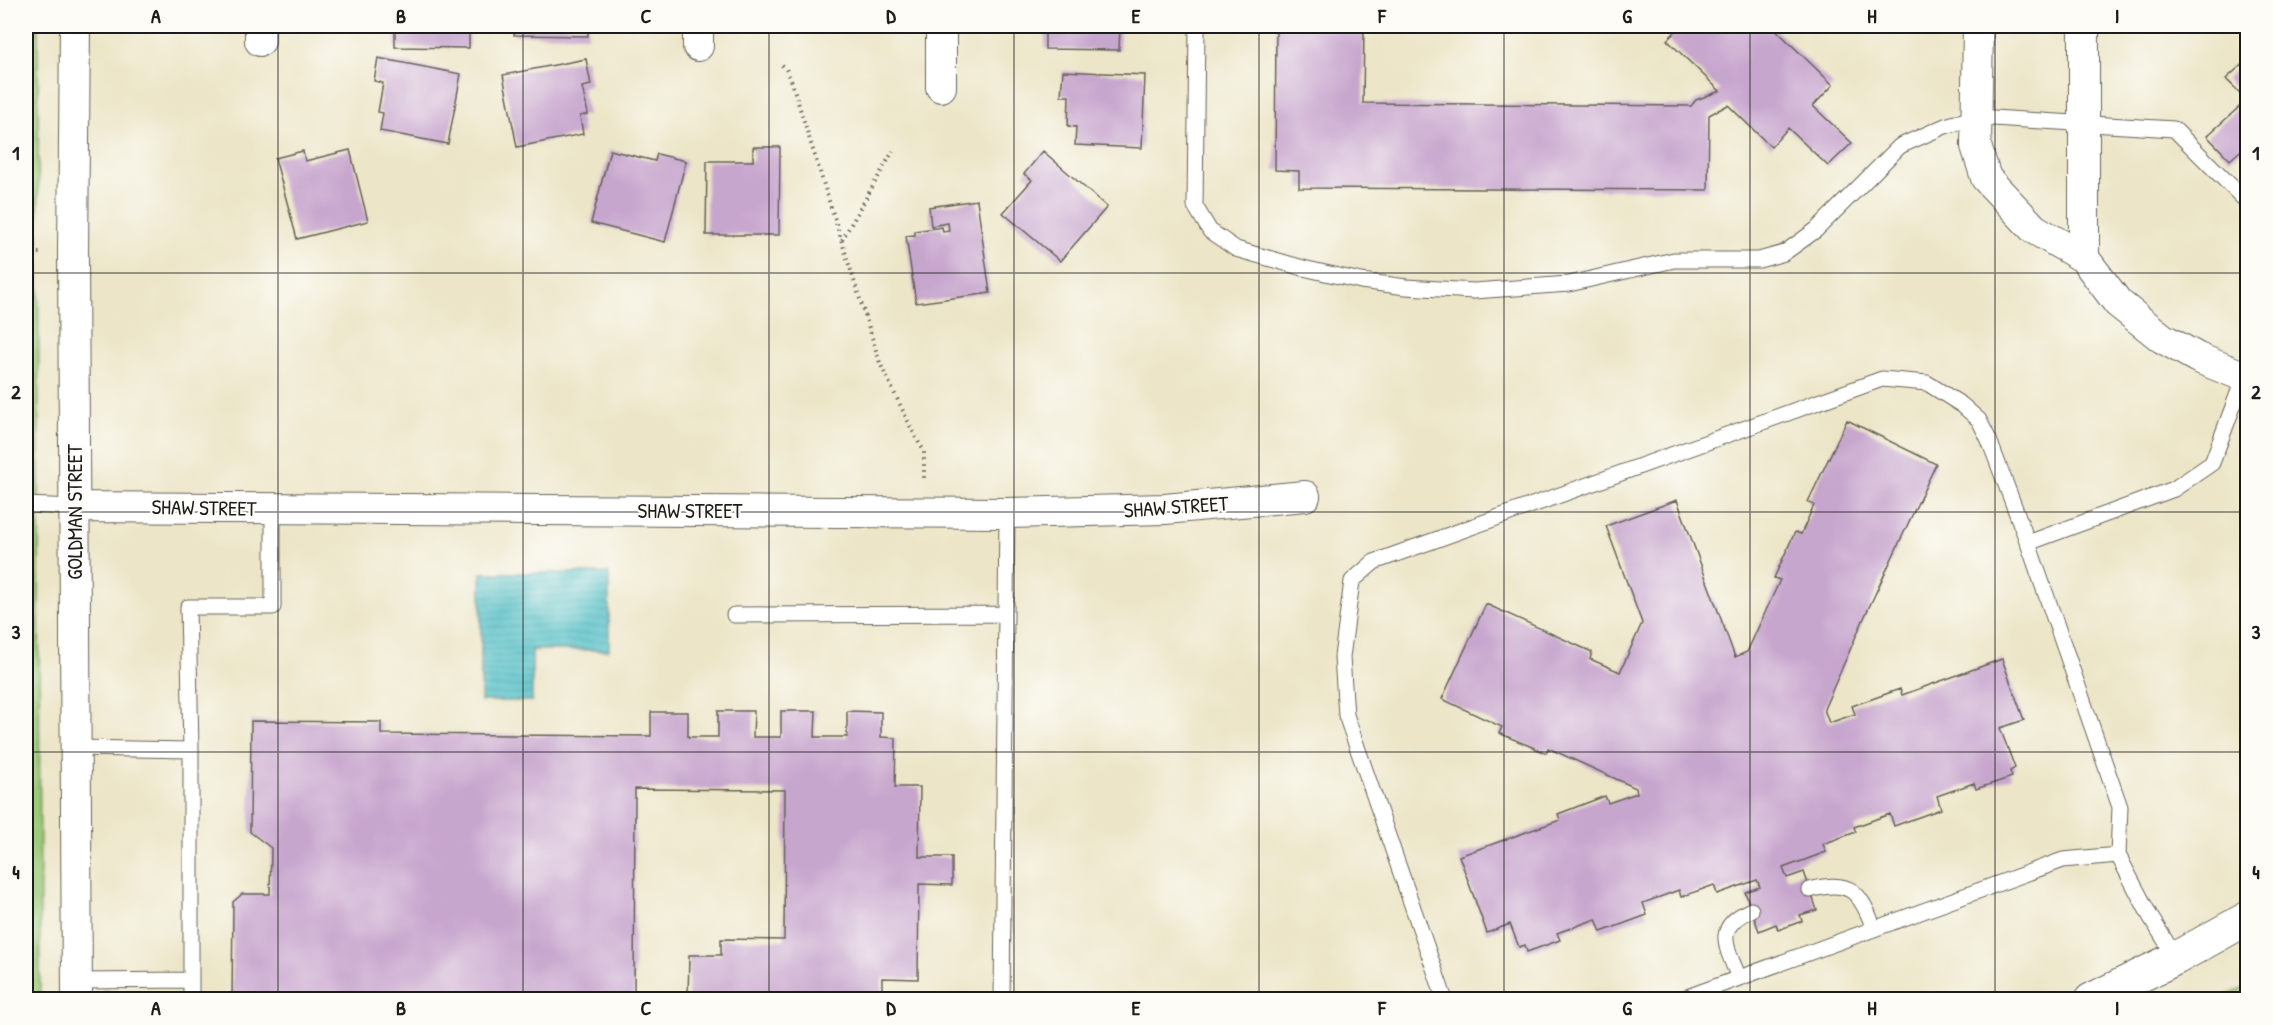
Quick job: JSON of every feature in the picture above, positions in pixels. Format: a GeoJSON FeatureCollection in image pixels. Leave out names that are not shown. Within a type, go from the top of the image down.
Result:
{"type":"FeatureCollection","features":[{"type":"Feature","properties":{"kind":"street","name":"GOLDMAN STREET"},"geometry":{"type":"LineString","coordinates":[[75,26],[77,990]]}},
{"type":"Feature","properties":{"kind":"street"},"geometry":{"type":"LineString","coordinates":[[941,26],[941,87]]}},
{"type":"Feature","properties":{"kind":"street"},"geometry":{"type":"LineString","coordinates":[[1978,26],[1976,146],[1986,178],[2034,229],[2084,258],[2118,303],[2162,338],[2198,358],[2246,378]]}},
{"type":"Feature","properties":{"kind":"street"},"geometry":{"type":"LineString","coordinates":[[2084,26],[2084,258]]}},
{"type":"Feature","properties":{"kind":"street","name":"SHAW STREET"},"geometry":{"type":"LineString","coordinates":[[75,507],[1007,513],[1165,509],[1305,496]]}},
{"type":"Feature","properties":{"kind":"street"},"geometry":{"type":"LineString","coordinates":[[2091,999],[2176,958],[2247,918]]}},
{"type":"Feature","properties":{"kind":"lane"},"geometry":{"type":"LineString","coordinates":[[1197,26],[1195,206],[1210,231],[1236,249],[1326,273],[1406,287],[1474,291],[1569,284],[1674,260],[1759,260],[1784,253],[1816,230],[1900,146],[1946,126],[1977,117],[2174,129],[2247,203]]}},
{"type":"Feature","properties":{"kind":"lane"},"geometry":{"type":"LineString","coordinates":[[2028,543],[2174,489],[2212,463],[2246,378]]}},
{"type":"Feature","properties":{"kind":"lane"},"geometry":{"type":"LineString","coordinates":[[1445,999],[1346,715],[1342,657],[1352,581],[1374,562],[1882,379],[1927,382],[1954,399],[1979,420],[1989,440],[2028,543],[2120,807],[2118,855],[2150,916],[2176,958]]}},
{"type":"Feature","properties":{"kind":"lane"},"geometry":{"type":"LineString","coordinates":[[26,505],[75,507]]}},
{"type":"Feature","properties":{"kind":"lane"},"geometry":{"type":"LineString","coordinates":[[191,999],[191,750],[188,607],[273,607],[273,508]]}},
{"type":"Feature","properties":{"kind":"lane"},"geometry":{"type":"LineString","coordinates":[[1002,999],[1007,513]]}},
{"type":"Feature","properties":{"kind":"lane"},"geometry":{"type":"LineString","coordinates":[[734,615],[1005,614]]}},
{"type":"Feature","properties":{"kind":"lane"},"geometry":{"type":"LineString","coordinates":[[76,748],[191,750]]}},
{"type":"Feature","properties":{"kind":"lane"},"geometry":{"type":"LineString","coordinates":[[1679,999],[2063,860],[2118,855]]}},
{"type":"Feature","properties":{"kind":"lane"},"geometry":{"type":"LineString","coordinates":[[1810,890],[1840,885],[1852,890],[1865,903],[1875,929]]}},
{"type":"Feature","properties":{"kind":"lane"},"geometry":{"type":"LineString","coordinates":[[1739,978],[1725,941],[1726,928],[1737,916],[1751,910]]}},
{"type":"Feature","properties":{"kind":"lane"},"geometry":{"type":"LineString","coordinates":[[77,990],[191,980]]}},
{"type":"Feature","properties":{"kind":"path"},"geometry":{"type":"LineString","coordinates":[[782,65],[790,80],[880,363],[924,451],[923,512]]}},
{"type":"Feature","properties":{"kind":"path"},"geometry":{"type":"LineString","coordinates":[[842,240],[893,151]]}},
{"type":"Feature","properties":{"kind":"green space"},"geometry":{"type":"Polygon","coordinates":[[[26,26],[38,26],[40,1000],[26,999],[26,26]]]}},
{"type":"Feature","properties":{"kind":"green space"},"geometry":{"type":"Polygon","coordinates":[[[2247,987],[2247,999],[2218,999],[2247,987]]]}},
{"type":"Feature","properties":{"kind":"water"},"geometry":{"type":"Polygon","coordinates":[[[481,573],[609,573],[609,650],[532,650],[532,701],[481,701],[481,573]]]}},
{"type":"Feature","properties":{"kind":"building"},"geometry":{"type":"Polygon","coordinates":[[[395,26],[469,26],[469,48],[395,47],[395,26]]]}},
{"type":"Feature","properties":{"kind":"building"},"geometry":{"type":"Polygon","coordinates":[[[515,26],[588,26],[588,36],[514,35],[515,26]]]}},
{"type":"Feature","properties":{"kind":"building"},"geometry":{"type":"Polygon","coordinates":[[[1045,26],[1120,26],[1119,50],[1045,49],[1045,26]]]}},
{"type":"Feature","properties":{"kind":"building"},"geometry":{"type":"Polygon","coordinates":[[[1276,26],[1364,26],[1363,103],[1691,106],[1696,100],[1720,91],[1667,40],[1681,26],[1772,26],[1833,85],[1813,106],[1852,143],[1828,166],[1788,128],[1771,147],[1728,105],[1709,115],[1708,190],[1299,188],[1299,171],[1275,170],[1276,26]]]}},
{"type":"Feature","properties":{"kind":"building"},"geometry":{"type":"Polygon","coordinates":[[[378,58],[461,74],[448,144],[380,131],[383,113],[378,112],[383,83],[374,81],[378,58]]]}},
{"type":"Feature","properties":{"kind":"building"},"geometry":{"type":"Polygon","coordinates":[[[586,59],[591,85],[582,87],[588,114],[580,116],[583,134],[517,147],[503,75],[586,59]]]}},
{"type":"Feature","properties":{"kind":"building"},"geometry":{"type":"Polygon","coordinates":[[[2248,59],[2248,144],[2230,160],[2207,136],[2247,100],[2226,79],[2248,59]]]}},
{"type":"Feature","properties":{"kind":"building"},"geometry":{"type":"Polygon","coordinates":[[[1063,71],[1145,75],[1142,148],[1075,145],[1076,127],[1068,126],[1069,96],[1061,96],[1063,71]]]}},
{"type":"Feature","properties":{"kind":"building"},"geometry":{"type":"Polygon","coordinates":[[[753,147],[780,147],[779,235],[706,235],[707,161],[753,161],[753,147]]]}},
{"type":"Feature","properties":{"kind":"building"},"geometry":{"type":"Polygon","coordinates":[[[350,150],[368,221],[297,239],[275,158],[303,151],[305,161],[350,150]]]}},
{"type":"Feature","properties":{"kind":"building"},"geometry":{"type":"Polygon","coordinates":[[[610,150],[655,161],[657,154],[686,161],[665,242],[591,223],[610,150]]]}},
{"type":"Feature","properties":{"kind":"building"},"geometry":{"type":"Polygon","coordinates":[[[1043,151],[1107,207],[1060,261],[1003,213],[1032,180],[1024,174],[1043,151]]]}},
{"type":"Feature","properties":{"kind":"building"},"geometry":{"type":"Polygon","coordinates":[[[977,200],[990,293],[916,303],[906,236],[915,235],[915,231],[942,227],[943,232],[949,231],[948,223],[931,226],[929,207],[977,200]]]}},
{"type":"Feature","properties":{"kind":"building"},"geometry":{"type":"Polygon","coordinates":[[[1847,420],[1936,464],[1824,709],[1829,723],[1855,714],[1852,706],[1900,689],[1902,695],[2002,659],[2024,720],[2000,728],[2015,768],[2010,771],[2012,777],[1976,789],[1974,783],[1937,796],[1941,809],[1894,826],[1890,814],[1854,827],[1856,832],[1823,844],[1826,852],[1783,868],[1787,878],[1804,872],[1817,910],[1800,915],[1802,921],[1778,930],[1776,924],[1759,931],[1745,892],[1760,887],[1757,880],[1717,894],[1714,885],[1681,897],[1679,890],[1643,903],[1647,915],[1601,932],[1596,919],[1557,933],[1560,940],[1527,952],[1525,945],[1519,947],[1510,924],[1487,933],[1459,856],[1560,820],[1558,814],[1605,796],[1608,803],[1637,793],[1636,788],[1548,748],[1546,753],[1499,733],[1502,727],[1442,699],[1486,604],[1592,652],[1590,659],[1620,672],[1642,623],[1606,526],[1677,500],[1735,657],[1747,652],[1780,580],[1774,578],[1795,532],[1801,534],[1814,505],[1808,502],[1847,420]]]}},
{"type":"Feature","properties":{"kind":"building"},"geometry":{"type":"Polygon","coordinates":[[[718,711],[754,711],[753,737],[781,737],[781,711],[816,711],[815,737],[847,737],[847,711],[881,712],[881,737],[896,738],[895,787],[920,787],[919,857],[952,857],[952,885],[919,884],[918,979],[882,978],[882,1000],[688,1000],[689,955],[721,955],[721,939],[784,940],[785,790],[635,789],[634,1000],[232,1000],[233,902],[242,894],[270,894],[271,848],[250,832],[251,721],[381,722],[381,734],[651,736],[651,712],[688,712],[688,737],[718,737],[718,711]]]}}]}
